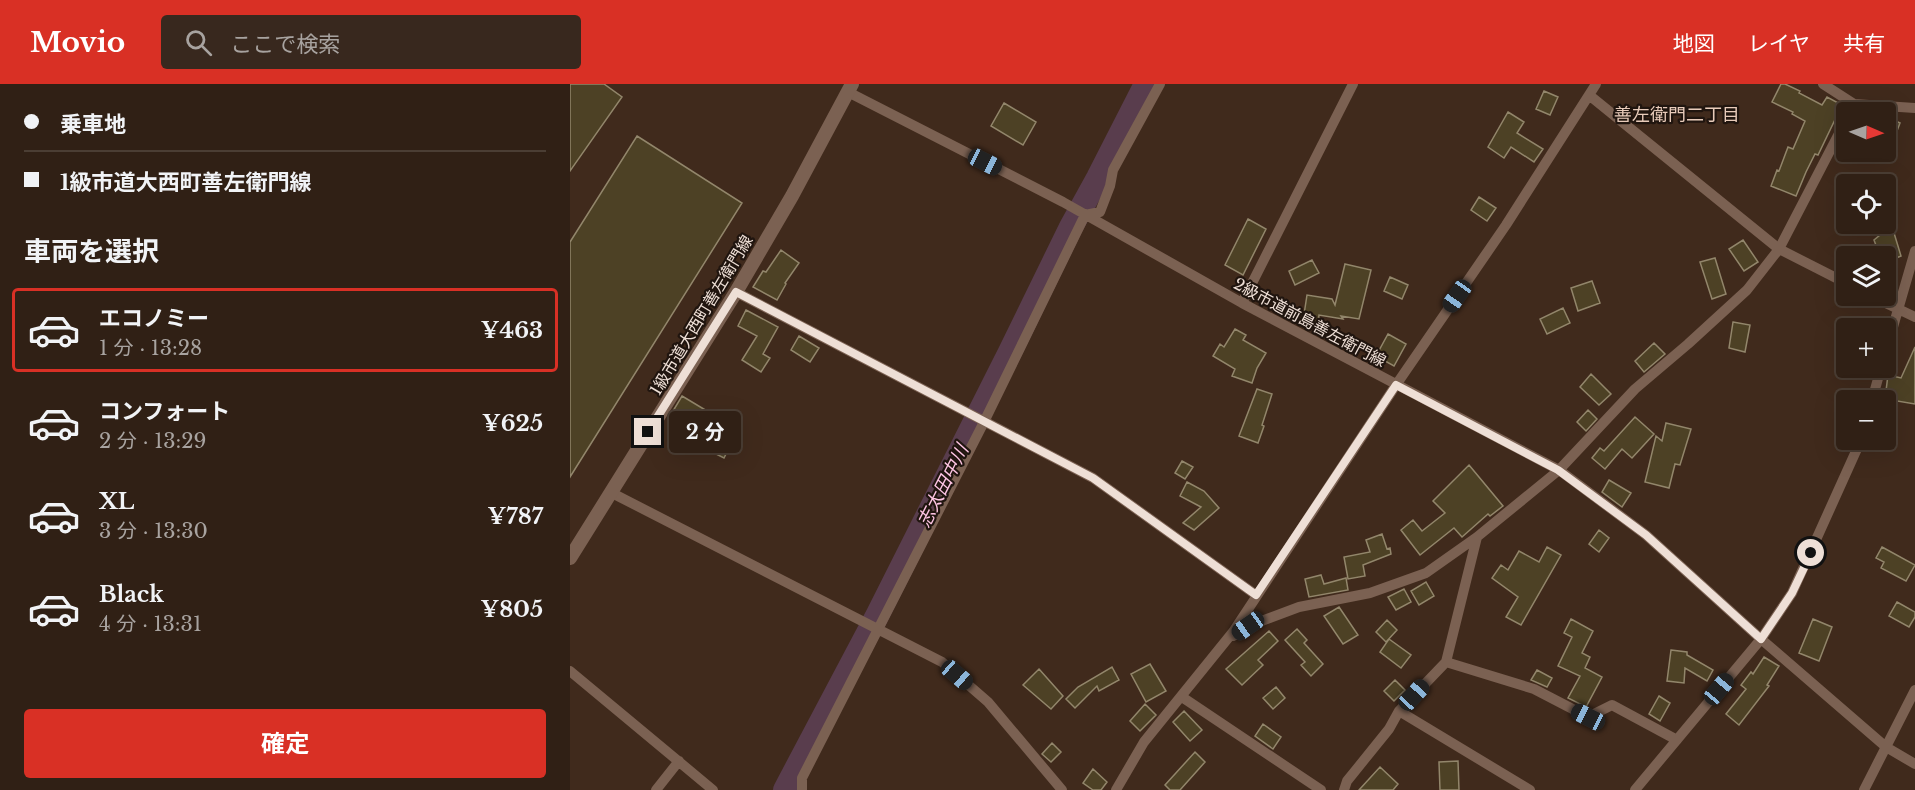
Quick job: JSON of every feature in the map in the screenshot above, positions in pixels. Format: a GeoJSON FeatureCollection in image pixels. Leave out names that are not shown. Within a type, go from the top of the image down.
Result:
{"type":"FeatureCollection","features":[{"type":"Feature","properties":{"kind":"street"},"geometry":{"type":"LineString","coordinates":[[802,790],[802,778],[984,422],[1085,215],[1100,212],[1110,186],[1113,170],[1160,84]]}},
{"type":"Feature","properties":{"kind":"street"},"geometry":{"type":"LineString","coordinates":[[1242,303],[1353,84]]}},
{"type":"Feature","properties":{"kind":"street"},"geometry":{"type":"LineString","coordinates":[[1116,790],[1144,742],[1226,642],[1396,385],[1506,225],[1596,84]]}},
{"type":"Feature","properties":{"kind":"street"},"geometry":{"type":"LineString","coordinates":[[1823,84],[1845,102]]}},
{"type":"Feature","properties":{"kind":"street","name":"2級市道前島善左衛門線"},"geometry":{"type":"LineString","coordinates":[[850,88],[1063,202],[1242,303],[1558,470],[1646,535],[1761,639],[1886,747],[1915,764]]}},
{"type":"Feature","properties":{"kind":"street","name":"1級市道大西町善左衛門線"},"geometry":{"type":"LineString","coordinates":[[570,558],[736,292],[792,196],[850,88]]}},
{"type":"Feature","properties":{"kind":"street"},"geometry":{"type":"LineString","coordinates":[[1589,95],[1779,249],[1836,278]]}},
{"type":"Feature","properties":{"kind":"street"},"geometry":{"type":"LineString","coordinates":[[1896,108],[1915,108]]}},
{"type":"Feature","properties":{"kind":"street"},"geometry":{"type":"LineString","coordinates":[[1226,642],[1248,626],[1299,607],[1370,593],[1426,573],[1478,537],[1558,470],[1635,389],[1746,290],[1779,249],[1836,139]]}},
{"type":"Feature","properties":{"kind":"street"},"geometry":{"type":"LineString","coordinates":[[1894,318],[1915,251]]}},
{"type":"Feature","properties":{"kind":"street"},"geometry":{"type":"LineString","coordinates":[[736,292],[1093,478],[1256,595]]}},
{"type":"Feature","properties":{"kind":"street"},"geometry":{"type":"LineString","coordinates":[[1893,306],[1915,318]]}},
{"type":"Feature","properties":{"kind":"street"},"geometry":{"type":"LineString","coordinates":[[1635,790],[1761,639],[1792,593],[1856,450]]}},
{"type":"Feature","properties":{"kind":"street"},"geometry":{"type":"LineString","coordinates":[[610,492],[942,662],[988,702],[1062,790]]}},
{"type":"Feature","properties":{"kind":"street"},"geometry":{"type":"LineString","coordinates":[[1344,790],[1347,781],[1389,729],[1399,711],[1446,662],[1478,537]]}},
{"type":"Feature","properties":{"kind":"street"},"geometry":{"type":"LineString","coordinates":[[1446,662],[1534,689],[1588,717],[1612,705],[1677,740]]}},
{"type":"Feature","properties":{"kind":"street"},"geometry":{"type":"LineString","coordinates":[[570,671],[713,790]]}},
{"type":"Feature","properties":{"kind":"street"},"geometry":{"type":"LineString","coordinates":[[1864,790],[1915,690]]}},
{"type":"Feature","properties":{"kind":"street"},"geometry":{"type":"LineString","coordinates":[[1182,697],[1321,790]]}},
{"type":"Feature","properties":{"kind":"street"},"geometry":{"type":"LineString","coordinates":[[1399,711],[1530,790]]}},
{"type":"Feature","properties":{"kind":"street"},"geometry":{"type":"LineString","coordinates":[[656,790],[679,761]]}},
{"type":"Feature","properties":{"kind":"building"},"geometry":{"type":"Polygon","coordinates":[[[570,84],[604,84],[622,97],[570,171],[570,84]]]}},
{"type":"Feature","properties":{"kind":"building"},"geometry":{"type":"Polygon","coordinates":[[[1781,84],[1785,84],[1822,105],[1827,97],[1836,102],[1836,118],[1818,155],[1815,154],[1796,196],[1771,186],[1788,147],[1793,149],[1805,121],[1792,114],[1793,112],[1772,102],[1781,84]]]}},
{"type":"Feature","properties":{"kind":"building"},"geometry":{"type":"Polygon","coordinates":[[[1544,91],[1558,97],[1550,115],[1536,109],[1544,91]]]}},
{"type":"Feature","properties":{"kind":"building"},"geometry":{"type":"Polygon","coordinates":[[[1004,103],[1036,122],[1023,145],[991,126],[1004,103]]]}},
{"type":"Feature","properties":{"kind":"building"},"geometry":{"type":"Polygon","coordinates":[[[1508,112],[1524,122],[1517,133],[1543,149],[1534,162],[1511,147],[1504,158],[1488,147],[1508,112]]]}},
{"type":"Feature","properties":{"kind":"building"},"geometry":{"type":"Polygon","coordinates":[[[1896,121],[1900,123],[1896,134],[1896,121]]]}},
{"type":"Feature","properties":{"kind":"building"},"geometry":{"type":"Polygon","coordinates":[[[637,136],[742,203],[570,477],[570,242],[637,136]]]}},
{"type":"Feature","properties":{"kind":"building"},"geometry":{"type":"Polygon","coordinates":[[[1479,197],[1496,208],[1487,221],[1471,210],[1479,197]]]}},
{"type":"Feature","properties":{"kind":"building"},"geometry":{"type":"Polygon","coordinates":[[[1248,219],[1266,229],[1243,275],[1225,265],[1248,219]]]}},
{"type":"Feature","properties":{"kind":"building"},"geometry":{"type":"Polygon","coordinates":[[[1894,234],[1901,256],[1896,258],[1896,246],[1876,246],[1874,240],[1880,235],[1894,234]]]}},
{"type":"Feature","properties":{"kind":"building"},"geometry":{"type":"Polygon","coordinates":[[[1743,240],[1758,262],[1744,271],[1729,249],[1743,240]]]}},
{"type":"Feature","properties":{"kind":"building"},"geometry":{"type":"Polygon","coordinates":[[[781,250],[799,263],[785,283],[777,300],[753,287],[781,250]]]}},
{"type":"Feature","properties":{"kind":"building"},"geometry":{"type":"Polygon","coordinates":[[[1715,258],[1726,294],[1712,299],[1700,262],[1715,258]]]}},
{"type":"Feature","properties":{"kind":"building"},"geometry":{"type":"Polygon","coordinates":[[[1312,260],[1319,273],[1295,285],[1289,271],[1312,260]]]}},
{"type":"Feature","properties":{"kind":"building"},"geometry":{"type":"Polygon","coordinates":[[[1345,264],[1371,270],[1359,319],[1319,315],[1318,323],[1303,321],[1307,295],[1332,299],[1335,305],[1345,264]]]}},
{"type":"Feature","properties":{"kind":"building"},"geometry":{"type":"Polygon","coordinates":[[[1390,277],[1408,285],[1402,299],[1384,291],[1390,277]]]}},
{"type":"Feature","properties":{"kind":"building"},"geometry":{"type":"Polygon","coordinates":[[[1592,281],[1600,303],[1578,311],[1571,288],[1592,281]]]}},
{"type":"Feature","properties":{"kind":"building"},"geometry":{"type":"Polygon","coordinates":[[[1563,308],[1570,323],[1547,334],[1540,319],[1563,308]]]}},
{"type":"Feature","properties":{"kind":"building"},"geometry":{"type":"Polygon","coordinates":[[[746,310],[778,327],[763,354],[770,358],[761,372],[742,360],[757,336],[738,326],[746,310]]]}},
{"type":"Feature","properties":{"kind":"building"},"geometry":{"type":"Polygon","coordinates":[[[1733,322],[1750,325],[1745,352],[1729,348],[1733,322]]]}},
{"type":"Feature","properties":{"kind":"building"},"geometry":{"type":"Polygon","coordinates":[[[1235,329],[1246,335],[1243,340],[1266,353],[1257,368],[1252,383],[1232,376],[1235,369],[1213,356],[1220,344],[1224,347],[1235,329]]]}},
{"type":"Feature","properties":{"kind":"building"},"geometry":{"type":"Polygon","coordinates":[[[1388,334],[1406,344],[1394,366],[1376,356],[1388,334]]]}},
{"type":"Feature","properties":{"kind":"building"},"geometry":{"type":"Polygon","coordinates":[[[799,336],[819,348],[810,362],[791,350],[799,336]]]}},
{"type":"Feature","properties":{"kind":"building"},"geometry":{"type":"Polygon","coordinates":[[[1654,343],[1665,354],[1644,372],[1635,361],[1654,343]]]}},
{"type":"Feature","properties":{"kind":"building"},"geometry":{"type":"Polygon","coordinates":[[[1915,347],[1915,404],[1896,401],[1896,390],[1886,390],[1888,378],[1901,378],[1915,347]]]}},
{"type":"Feature","properties":{"kind":"building"},"geometry":{"type":"Polygon","coordinates":[[[1591,374],[1611,394],[1599,405],[1580,387],[1591,374]]]}},
{"type":"Feature","properties":{"kind":"building"},"geometry":{"type":"Polygon","coordinates":[[[1257,389],[1272,394],[1258,443],[1239,436],[1257,389]]]}},
{"type":"Feature","properties":{"kind":"building"},"geometry":{"type":"Polygon","coordinates":[[[682,396],[712,414],[740,426],[724,458],[706,449],[714,434],[673,411],[682,396]]]}},
{"type":"Feature","properties":{"kind":"building"},"geometry":{"type":"Polygon","coordinates":[[[1588,410],[1597,419],[1586,431],[1577,422],[1588,410]]]}},
{"type":"Feature","properties":{"kind":"building"},"geometry":{"type":"Polygon","coordinates":[[[1635,417],[1654,434],[1632,458],[1622,449],[1605,469],[1592,458],[1600,448],[1604,451],[1635,417]]]}},
{"type":"Feature","properties":{"kind":"building"},"geometry":{"type":"Polygon","coordinates":[[[1666,423],[1691,429],[1680,465],[1675,464],[1669,488],[1645,482],[1656,436],[1662,441],[1666,423]]]}},
{"type":"Feature","properties":{"kind":"building"},"geometry":{"type":"Polygon","coordinates":[[[1182,461],[1193,467],[1185,479],[1175,473],[1182,461]]]}},
{"type":"Feature","properties":{"kind":"building"},"geometry":{"type":"Polygon","coordinates":[[[1469,465],[1503,506],[1490,516],[1488,514],[1462,537],[1454,528],[1420,555],[1401,530],[1413,520],[1422,531],[1445,513],[1433,501],[1469,465]]]}},
{"type":"Feature","properties":{"kind":"building"},"geometry":{"type":"Polygon","coordinates":[[[1609,480],[1631,493],[1622,507],[1602,492],[1609,480]]]}},
{"type":"Feature","properties":{"kind":"building"},"geometry":{"type":"Polygon","coordinates":[[[1187,482],[1204,491],[1219,508],[1194,530],[1183,523],[1201,507],[1180,496],[1187,482]]]}},
{"type":"Feature","properties":{"kind":"building"},"geometry":{"type":"Polygon","coordinates":[[[1599,530],[1609,538],[1599,552],[1589,544],[1599,530]]]}},
{"type":"Feature","properties":{"kind":"building"},"geometry":{"type":"Polygon","coordinates":[[[1382,534],[1391,554],[1363,565],[1365,576],[1348,579],[1344,557],[1370,552],[1366,540],[1382,534]]]}},
{"type":"Feature","properties":{"kind":"building"},"geometry":{"type":"Polygon","coordinates":[[[1547,547],[1561,555],[1521,625],[1506,617],[1518,597],[1492,578],[1501,565],[1508,570],[1519,551],[1539,562],[1547,547]]]}},
{"type":"Feature","properties":{"kind":"building"},"geometry":{"type":"Polygon","coordinates":[[[1882,547],[1915,565],[1906,581],[1881,568],[1884,562],[1876,558],[1882,547]]]}},
{"type":"Feature","properties":{"kind":"building"},"geometry":{"type":"Polygon","coordinates":[[[1321,575],[1324,584],[1346,578],[1348,590],[1309,597],[1305,579],[1321,575]]]}},
{"type":"Feature","properties":{"kind":"building"},"geometry":{"type":"Polygon","coordinates":[[[1426,582],[1434,596],[1419,605],[1411,591],[1426,582]]]}},
{"type":"Feature","properties":{"kind":"building"},"geometry":{"type":"Polygon","coordinates":[[[1404,589],[1411,602],[1396,610],[1388,597],[1404,589]]]}},
{"type":"Feature","properties":{"kind":"building"},"geometry":{"type":"Polygon","coordinates":[[[1897,602],[1915,612],[1915,617],[1909,627],[1889,616],[1897,602]]]}},
{"type":"Feature","properties":{"kind":"building"},"geometry":{"type":"Polygon","coordinates":[[[1339,607],[1358,635],[1343,644],[1324,616],[1339,607]]]}},
{"type":"Feature","properties":{"kind":"building"},"geometry":{"type":"Polygon","coordinates":[[[1571,619],[1593,631],[1582,653],[1590,657],[1585,668],[1602,677],[1586,707],[1568,698],[1580,676],[1558,666],[1572,637],[1564,633],[1571,619]]]}},
{"type":"Feature","properties":{"kind":"building"},"geometry":{"type":"Polygon","coordinates":[[[1813,619],[1832,627],[1819,661],[1799,653],[1813,619]]]}},
{"type":"Feature","properties":{"kind":"building"},"geometry":{"type":"Polygon","coordinates":[[[1387,620],[1397,630],[1386,642],[1376,632],[1387,620]]]}},
{"type":"Feature","properties":{"kind":"building"},"geometry":{"type":"Polygon","coordinates":[[[1297,629],[1307,640],[1304,643],[1323,664],[1311,676],[1301,665],[1305,662],[1285,640],[1297,629]]]}},
{"type":"Feature","properties":{"kind":"building"},"geometry":{"type":"Polygon","coordinates":[[[1269,631],[1278,641],[1258,660],[1263,665],[1242,685],[1226,669],[1269,631]]]}},
{"type":"Feature","properties":{"kind":"building"},"geometry":{"type":"Polygon","coordinates":[[[1389,639],[1411,655],[1401,668],[1380,652],[1389,639]]]}},
{"type":"Feature","properties":{"kind":"building"},"geometry":{"type":"Polygon","coordinates":[[[1671,650],[1687,652],[1687,655],[1713,670],[1707,681],[1685,668],[1684,683],[1667,681],[1671,650]]]}},
{"type":"Feature","properties":{"kind":"building"},"geometry":{"type":"Polygon","coordinates":[[[1764,657],[1779,666],[1767,685],[1769,686],[1739,725],[1726,714],[1746,689],[1741,685],[1751,672],[1753,674],[1764,657]]]}},
{"type":"Feature","properties":{"kind":"building"},"geometry":{"type":"Polygon","coordinates":[[[1150,664],[1166,691],[1146,702],[1131,674],[1150,664]]]}},
{"type":"Feature","properties":{"kind":"building"},"geometry":{"type":"Polygon","coordinates":[[[1112,667],[1119,680],[1099,691],[1097,686],[1075,708],[1066,699],[1078,687],[1112,667]]]}},
{"type":"Feature","properties":{"kind":"building"},"geometry":{"type":"Polygon","coordinates":[[[1039,669],[1063,696],[1051,709],[1023,685],[1039,669]]]}},
{"type":"Feature","properties":{"kind":"building"},"geometry":{"type":"Polygon","coordinates":[[[1537,670],[1552,678],[1547,687],[1531,680],[1537,670]]]}},
{"type":"Feature","properties":{"kind":"building"},"geometry":{"type":"Polygon","coordinates":[[[1395,680],[1405,690],[1394,701],[1384,691],[1395,680]]]}},
{"type":"Feature","properties":{"kind":"building"},"geometry":{"type":"Polygon","coordinates":[[[1276,687],[1285,698],[1273,709],[1263,698],[1276,687]]]}},
{"type":"Feature","properties":{"kind":"building"},"geometry":{"type":"Polygon","coordinates":[[[1659,696],[1670,703],[1660,721],[1649,714],[1659,696]]]}},
{"type":"Feature","properties":{"kind":"building"},"geometry":{"type":"Polygon","coordinates":[[[1145,704],[1156,715],[1140,731],[1130,721],[1145,704]]]}},
{"type":"Feature","properties":{"kind":"building"},"geometry":{"type":"Polygon","coordinates":[[[1184,711],[1202,730],[1190,741],[1173,722],[1184,711]]]}},
{"type":"Feature","properties":{"kind":"building"},"geometry":{"type":"Polygon","coordinates":[[[1263,724],[1281,737],[1273,749],[1255,736],[1263,724]]]}},
{"type":"Feature","properties":{"kind":"building"},"geometry":{"type":"Polygon","coordinates":[[[1052,743],[1061,752],[1051,762],[1042,754],[1052,743]]]}},
{"type":"Feature","properties":{"kind":"building"},"geometry":{"type":"Polygon","coordinates":[[[1195,752],[1205,762],[1180,790],[1170,790],[1165,785],[1195,752]]]}},
{"type":"Feature","properties":{"kind":"building"},"geometry":{"type":"Polygon","coordinates":[[[1458,761],[1459,790],[1440,790],[1439,762],[1458,761]]]}},
{"type":"Feature","properties":{"kind":"building"},"geometry":{"type":"Polygon","coordinates":[[[1380,767],[1398,784],[1393,790],[1359,790],[1380,767]]]}},
{"type":"Feature","properties":{"kind":"building"},"geometry":{"type":"Polygon","coordinates":[[[1093,769],[1107,782],[1101,790],[1093,790],[1083,783],[1093,769]]]}},
{"type":"Feature","properties":{"kind":"waterway","name":"志太田中川"},"geometry":{"type":"LineString","coordinates":[[785,790],[878,614],[1071,227],[1146,84]]}},
{"type":"Feature","properties":{"kind":"district","name":"善左衛門二丁目"},"geometry":{"type":"Point","coordinates":[1677,115]}},
{"type":"Feature","properties":{"kind":"route"},"geometry":{"type":"LineString","coordinates":[[648,432],[736,292],[1093,478],[1256,595],[1396,385],[1558,470],[1646,535],[1761,639],[1792,593],[1811,553]]}}]}
